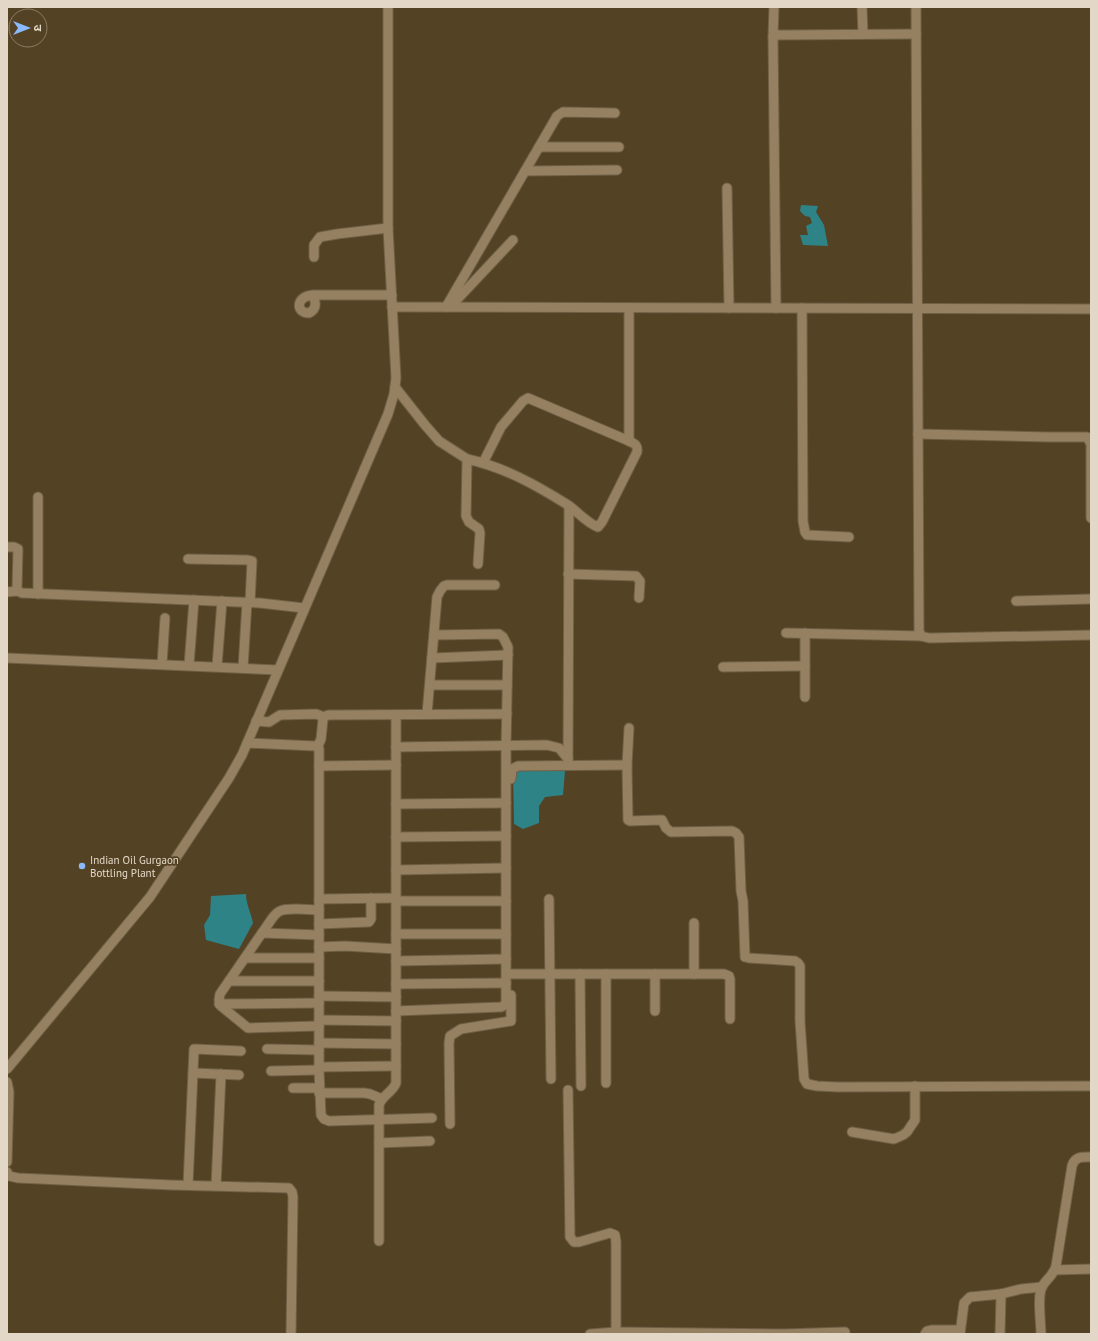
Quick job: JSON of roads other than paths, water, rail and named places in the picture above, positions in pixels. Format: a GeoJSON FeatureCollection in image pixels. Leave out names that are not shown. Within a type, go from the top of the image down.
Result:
{"type":"FeatureCollection","features":[{"type":"Feature","properties":{"kind":"street"},"geometry":{"type":"LineString","coordinates":[[7,1069],[150,897],[229,778],[247,743],[388,414],[396,378],[388,228],[388,7]]}},
{"type":"Feature","properties":{"kind":"street"},"geometry":{"type":"LineString","coordinates":[[774,7],[776,308]]}},
{"type":"Feature","properties":{"kind":"street"},"geometry":{"type":"LineString","coordinates":[[862,7],[863,34]]}},
{"type":"Feature","properties":{"kind":"street"},"geometry":{"type":"LineString","coordinates":[[916,7],[918,434],[921,636]]}},
{"type":"Feature","properties":{"kind":"street"},"geometry":{"type":"LineString","coordinates":[[773,37],[776,35],[916,34]]}},
{"type":"Feature","properties":{"kind":"street"},"geometry":{"type":"LineString","coordinates":[[448,307],[525,171],[560,113],[615,113]]}},
{"type":"Feature","properties":{"kind":"street"},"geometry":{"type":"LineString","coordinates":[[539,147],[619,147]]}},
{"type":"Feature","properties":{"kind":"street"},"geometry":{"type":"LineString","coordinates":[[525,171],[618,170]]}},
{"type":"Feature","properties":{"kind":"street"},"geometry":{"type":"LineString","coordinates":[[727,188],[729,308]]}},
{"type":"Feature","properties":{"kind":"street"},"geometry":{"type":"LineString","coordinates":[[314,257],[314,245],[320,237],[388,228]]}},
{"type":"Feature","properties":{"kind":"street"},"geometry":{"type":"LineString","coordinates":[[448,307],[513,240]]}},
{"type":"Feature","properties":{"kind":"street"},"geometry":{"type":"LineString","coordinates":[[313,295],[392,294]]}},
{"type":"Feature","properties":{"kind":"street"},"geometry":{"type":"LineString","coordinates":[[392,307],[1091,309]]}},
{"type":"Feature","properties":{"kind":"street"},"geometry":{"type":"LineString","coordinates":[[629,308],[629,441]]}},
{"type":"Feature","properties":{"kind":"street"},"geometry":{"type":"LineString","coordinates":[[802,308],[804,532],[807,536],[849,537]]}},
{"type":"Feature","properties":{"kind":"street"},"geometry":{"type":"LineString","coordinates":[[395,387],[424,425],[436,438],[447,446],[467,459],[483,463],[517,476],[569,506],[596,526],[601,525],[637,452],[637,448],[636,444],[528,398],[523,401],[501,427],[483,463]]}},
{"type":"Feature","properties":{"kind":"street"},"geometry":{"type":"LineString","coordinates":[[918,434],[1047,437],[1087,436],[1090,444],[1091,518]]}},
{"type":"Feature","properties":{"kind":"street"},"geometry":{"type":"LineString","coordinates":[[467,459],[466,516],[469,522],[479,529],[480,532],[478,564]]}},
{"type":"Feature","properties":{"kind":"street"},"geometry":{"type":"LineString","coordinates":[[38,497],[38,594]]}},
{"type":"Feature","properties":{"kind":"street"},"geometry":{"type":"LineString","coordinates":[[568,762],[569,506]]}},
{"type":"Feature","properties":{"kind":"street"},"geometry":{"type":"LineString","coordinates":[[7,547],[14,547],[18,549],[18,591]]}},
{"type":"Feature","properties":{"kind":"street"},"geometry":{"type":"LineString","coordinates":[[188,559],[252,561],[243,668]]}},
{"type":"Feature","properties":{"kind":"street"},"geometry":{"type":"LineString","coordinates":[[568,574],[636,576],[640,581],[639,598]]}},
{"type":"Feature","properties":{"kind":"street"},"geometry":{"type":"LineString","coordinates":[[427,714],[438,597],[440,591],[444,586],[495,585]]}},
{"type":"Feature","properties":{"kind":"street"},"geometry":{"type":"LineString","coordinates":[[7,592],[18,591],[38,594],[248,602],[304,608]]}},
{"type":"Feature","properties":{"kind":"street"},"geometry":{"type":"LineString","coordinates":[[1016,601],[1091,599]]}},
{"type":"Feature","properties":{"kind":"street"},"geometry":{"type":"LineString","coordinates":[[189,665],[194,600]]}},
{"type":"Feature","properties":{"kind":"street"},"geometry":{"type":"LineString","coordinates":[[217,666],[222,601]]}},
{"type":"Feature","properties":{"kind":"street"},"geometry":{"type":"LineString","coordinates":[[162,664],[165,618]]}},
{"type":"Feature","properties":{"kind":"street"},"geometry":{"type":"LineString","coordinates":[[786,633],[921,636],[929,638],[1091,634]]}},
{"type":"Feature","properties":{"kind":"street"},"geometry":{"type":"LineString","coordinates":[[805,633],[805,697]]}},
{"type":"Feature","properties":{"kind":"street"},"geometry":{"type":"LineString","coordinates":[[396,1011],[501,1007],[506,1003],[506,746],[508,655],[506,641],[499,634],[434,635]]}},
{"type":"Feature","properties":{"kind":"street"},"geometry":{"type":"LineString","coordinates":[[432,658],[508,655]]}},
{"type":"Feature","properties":{"kind":"street"},"geometry":{"type":"LineString","coordinates":[[7,658],[217,666],[278,670]]}},
{"type":"Feature","properties":{"kind":"street"},"geometry":{"type":"LineString","coordinates":[[723,667],[805,666]]}},
{"type":"Feature","properties":{"kind":"street"},"geometry":{"type":"LineString","coordinates":[[430,685],[507,685]]}},
{"type":"Feature","properties":{"kind":"street"},"geometry":{"type":"LineString","coordinates":[[256,721],[269,722],[280,715],[319,714],[324,717]]}},
{"type":"Feature","properties":{"kind":"street"},"geometry":{"type":"LineString","coordinates":[[379,1241],[380,1105],[382,1099],[395,1086],[396,1066],[396,714]]}},
{"type":"Feature","properties":{"kind":"street"},"geometry":{"type":"LineString","coordinates":[[324,717],[328,715],[507,714]]}},
{"type":"Feature","properties":{"kind":"street"},"geometry":{"type":"LineString","coordinates":[[324,717],[321,739],[318,746],[320,1112],[324,1119],[329,1121],[432,1118]]}},
{"type":"Feature","properties":{"kind":"street"},"geometry":{"type":"LineString","coordinates":[[629,728],[627,818],[630,821],[660,820],[664,822],[668,830],[671,832],[732,831],[739,837],[745,957],[795,961],[800,966],[800,1021],[805,1083],[817,1086],[1091,1086]]}},
{"type":"Feature","properties":{"kind":"street"},"geometry":{"type":"LineString","coordinates":[[247,743],[318,746]]}},
{"type":"Feature","properties":{"kind":"street"},"geometry":{"type":"LineString","coordinates":[[396,747],[547,745],[561,750],[568,762]]}},
{"type":"Feature","properties":{"kind":"street"},"geometry":{"type":"LineString","coordinates":[[450,1124],[450,1036],[461,1029],[511,1021],[510,800],[512,768],[518,766],[568,762],[627,765]]}},
{"type":"Feature","properties":{"kind":"street"},"geometry":{"type":"LineString","coordinates":[[319,766],[396,766]]}},
{"type":"Feature","properties":{"kind":"street"},"geometry":{"type":"LineString","coordinates":[[396,804],[506,803]]}},
{"type":"Feature","properties":{"kind":"street"},"geometry":{"type":"LineString","coordinates":[[396,838],[506,836]]}},
{"type":"Feature","properties":{"kind":"street"},"geometry":{"type":"LineString","coordinates":[[396,870],[506,868]]}},
{"type":"Feature","properties":{"kind":"street"},"geometry":{"type":"LineString","coordinates":[[319,899],[371,898],[396,900],[506,901]]}},
{"type":"Feature","properties":{"kind":"street"},"geometry":{"type":"LineString","coordinates":[[319,924],[369,922],[371,919],[371,898]]}},
{"type":"Feature","properties":{"kind":"street"},"geometry":{"type":"LineString","coordinates":[[550,899],[551,1079]]}},
{"type":"Feature","properties":{"kind":"street"},"geometry":{"type":"LineString","coordinates":[[319,910],[286,910],[279,912],[271,920],[220,994],[220,1004],[226,1011],[248,1028],[319,1023],[396,1021]]}},
{"type":"Feature","properties":{"kind":"street"},"geometry":{"type":"LineString","coordinates":[[694,923],[694,974]]}},
{"type":"Feature","properties":{"kind":"street"},"geometry":{"type":"LineString","coordinates":[[262,933],[319,935]]}},
{"type":"Feature","properties":{"kind":"street"},"geometry":{"type":"LineString","coordinates":[[396,934],[506,934]]}},
{"type":"Feature","properties":{"kind":"street"},"geometry":{"type":"LineString","coordinates":[[319,947],[345,946],[396,949]]}},
{"type":"Feature","properties":{"kind":"street"},"geometry":{"type":"LineString","coordinates":[[245,958],[319,958]]}},
{"type":"Feature","properties":{"kind":"street"},"geometry":{"type":"LineString","coordinates":[[396,961],[506,958]]}},
{"type":"Feature","properties":{"kind":"street"},"geometry":{"type":"LineString","coordinates":[[511,974],[724,974],[729,976],[730,1019]]}},
{"type":"Feature","properties":{"kind":"street"},"geometry":{"type":"LineString","coordinates":[[580,974],[581,1086]]}},
{"type":"Feature","properties":{"kind":"street"},"geometry":{"type":"LineString","coordinates":[[606,974],[606,1083]]}},
{"type":"Feature","properties":{"kind":"street"},"geometry":{"type":"LineString","coordinates":[[655,974],[655,1011]]}},
{"type":"Feature","properties":{"kind":"street"},"geometry":{"type":"LineString","coordinates":[[229,981],[319,980]]}},
{"type":"Feature","properties":{"kind":"street"},"geometry":{"type":"LineString","coordinates":[[396,984],[506,983]]}},
{"type":"Feature","properties":{"kind":"street"},"geometry":{"type":"LineString","coordinates":[[220,1004],[396,997]]}},
{"type":"Feature","properties":{"kind":"street"},"geometry":{"type":"LineString","coordinates":[[267,1049],[396,1044]]}},
{"type":"Feature","properties":{"kind":"street"},"geometry":{"type":"LineString","coordinates":[[188,1186],[194,1049],[241,1050]]}},
{"type":"Feature","properties":{"kind":"street"},"geometry":{"type":"LineString","coordinates":[[271,1071],[396,1066]]}},
{"type":"Feature","properties":{"kind":"street"},"geometry":{"type":"LineString","coordinates":[[193,1073],[239,1075]]}},
{"type":"Feature","properties":{"kind":"street"},"geometry":{"type":"LineString","coordinates":[[216,1186],[221,1074]]}},
{"type":"Feature","properties":{"kind":"street"},"geometry":{"type":"LineString","coordinates":[[7,1082],[9,1092],[7,1162]]}},
{"type":"Feature","properties":{"kind":"street"},"geometry":{"type":"LineString","coordinates":[[852,1132],[894,1138],[903,1135],[907,1132],[915,1120],[915,1086]]}},
{"type":"Feature","properties":{"kind":"street"},"geometry":{"type":"LineString","coordinates":[[293,1088],[364,1093],[382,1099]]}},
{"type":"Feature","properties":{"kind":"street"},"geometry":{"type":"LineString","coordinates":[[568,1090],[570,1237],[574,1242],[579,1242],[610,1233],[615,1235],[616,1332]]}},
{"type":"Feature","properties":{"kind":"street"},"geometry":{"type":"LineString","coordinates":[[380,1144],[430,1141]]}},
{"type":"Feature","properties":{"kind":"street"},"geometry":{"type":"LineString","coordinates":[[1042,1334],[1040,1303],[1042,1287],[1055,1270],[1072,1166],[1079,1158],[1091,1157]]}},
{"type":"Feature","properties":{"kind":"street"},"geometry":{"type":"LineString","coordinates":[[7,1172],[9,1176],[18,1178],[188,1186],[289,1188],[292,1192],[291,1334]]}},
{"type":"Feature","properties":{"kind":"street"},"geometry":{"type":"LineString","coordinates":[[1055,1270],[1091,1268]]}},
{"type":"Feature","properties":{"kind":"street"},"geometry":{"type":"LineString","coordinates":[[925,1334],[931,1330],[960,1332],[964,1303],[970,1297],[1001,1294],[1013,1290],[1042,1287]]}},
{"type":"Feature","properties":{"kind":"street"},"geometry":{"type":"LineString","coordinates":[[1000,1334],[1001,1294]]}},
{"type":"Feature","properties":{"kind":"street"},"geometry":{"type":"LineString","coordinates":[[590,1334],[616,1332],[784,1334],[845,1332]]}},
{"type":"Feature","properties":{"kind":"water"},"geometry":{"type":"Polygon","coordinates":[[[801,205],[818,206],[816,212],[824,225],[828,246],[803,245],[800,235],[808,235],[806,226],[812,223],[810,217],[805,216],[800,211],[801,205]]]}},
{"type":"Feature","properties":{"kind":"water"},"geometry":{"type":"Polygon","coordinates":[[[522,766],[559,766],[565,771],[563,795],[545,797],[539,806],[539,823],[523,829],[514,824],[513,774],[522,766]]]}},
{"type":"Feature","properties":{"kind":"water"},"geometry":{"type":"Polygon","coordinates":[[[246,894],[253,923],[239,949],[206,940],[204,925],[210,915],[211,896],[246,894]]]}},
{"type":"Feature","properties":{"kind":"place","name":"Indian Oil Gurgaon Bottling Plant"},"geometry":{"type":"Point","coordinates":[82,866]}}]}
